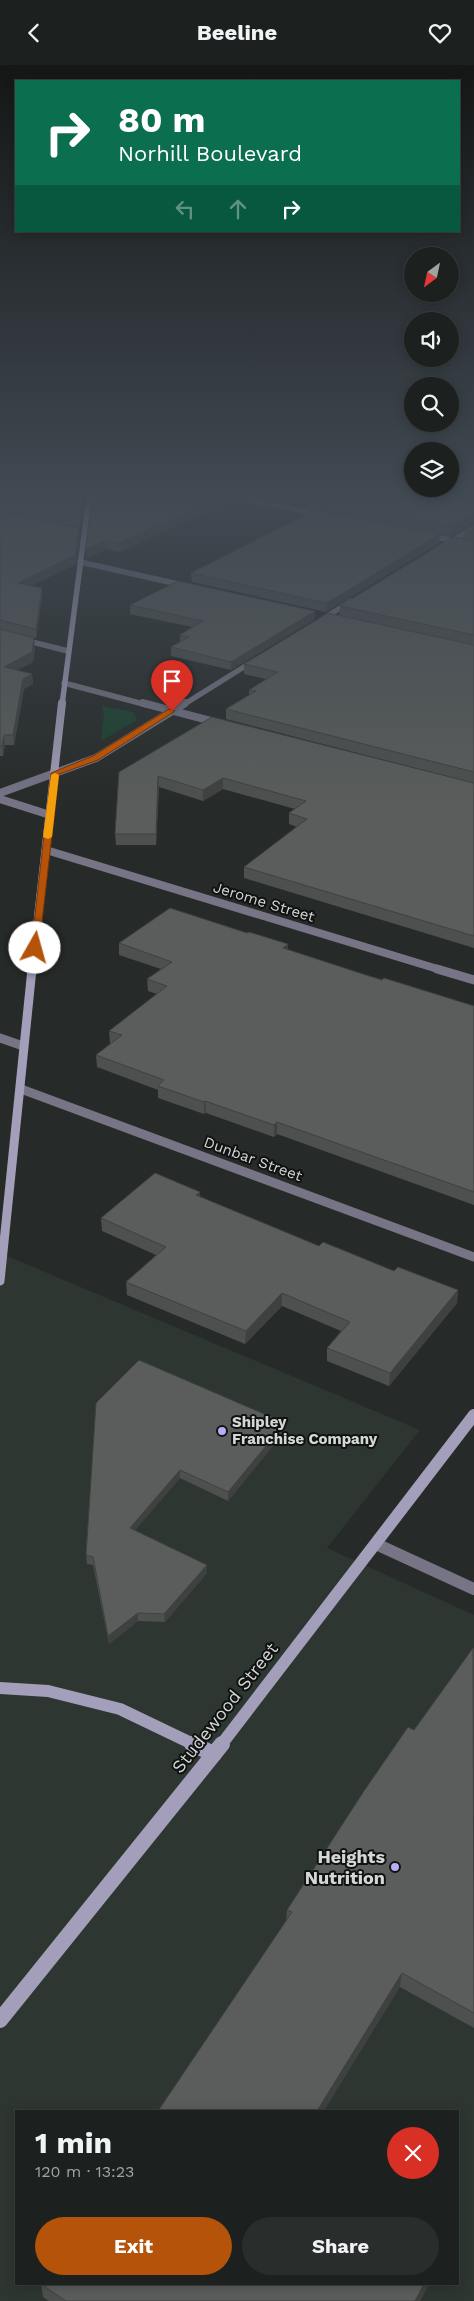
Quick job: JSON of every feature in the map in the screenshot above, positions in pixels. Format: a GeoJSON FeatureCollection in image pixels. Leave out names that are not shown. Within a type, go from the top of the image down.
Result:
{"type":"FeatureCollection","features":[{"type":"Feature","properties":{"kind":"main road"},"geometry":{"type":"LineString","coordinates":[[0,1281],[21,1089],[23,1046],[75,601]]}},
{"type":"Feature","properties":{"kind":"main road","name":"Studewood Street"},"geometry":{"type":"LineString","coordinates":[[0,2020],[214,1754],[474,1415]]}},
{"type":"Feature","properties":{"kind":"main road"},"geometry":{"type":"LineString","coordinates":[[0,1688],[48,1691],[120,1709],[214,1754]]}},
{"type":"Feature","properties":{"kind":"street"},"geometry":{"type":"LineString","coordinates":[[313,624],[351,601]]}},
{"type":"Feature","properties":{"kind":"street"},"geometry":{"type":"LineString","coordinates":[[316,615],[334,619]]}},
{"type":"Feature","properties":{"kind":"street"},"geometry":{"type":"LineString","coordinates":[[0,635],[68,651]]}},
{"type":"Feature","properties":{"kind":"street"},"geometry":{"type":"LineString","coordinates":[[0,793],[96,758],[260,657]]}},
{"type":"Feature","properties":{"kind":"street"},"geometry":{"type":"LineString","coordinates":[[64,683],[230,726]]}},
{"type":"Feature","properties":{"kind":"street"},"geometry":{"type":"LineString","coordinates":[[0,799],[50,815]]}},
{"type":"Feature","properties":{"kind":"street","name":"Jerome Street"},"geometry":{"type":"LineString","coordinates":[[46,850],[474,980]]}},
{"type":"Feature","properties":{"kind":"street"},"geometry":{"type":"LineString","coordinates":[[0,1038],[23,1046]]}},
{"type":"Feature","properties":{"kind":"street","name":"Dunbar Street"},"geometry":{"type":"LineString","coordinates":[[21,1089],[474,1257]]}},
{"type":"Feature","properties":{"kind":"street"},"geometry":{"type":"LineString","coordinates":[[376,1544],[474,1589]]}},
{"type":"Feature","properties":{"kind":"shaded area"},"geometry":{"type":"Polygon","coordinates":[[[0,1253],[420,1430],[327,1548],[474,1615],[474,2301],[0,2301],[0,1253]]]}},
{"type":"Feature","properties":{"kind":"green space"},"geometry":{"type":"Polygon","coordinates":[[[102,706],[133,712],[137,720],[101,741],[104,716],[102,706]]]}},
{"type":"Feature","properties":{"kind":"building"},"geometry":{"type":"Polygon","coordinates":[[[0,601],[40,601],[36,629],[0,620],[0,601]]]}},
{"type":"Feature","properties":{"kind":"building"},"geometry":{"type":"Polygon","coordinates":[[[137,601],[271,601],[315,611],[231,662],[171,647],[189,637],[180,635],[203,621],[130,605],[137,601]]]}},
{"type":"Feature","properties":{"kind":"building"},"geometry":{"type":"Polygon","coordinates":[[[348,601],[474,601],[474,635],[340,606],[348,601]]]}},
{"type":"Feature","properties":{"kind":"building"},"geometry":{"type":"Polygon","coordinates":[[[328,613],[474,645],[474,772],[226,709],[256,691],[249,690],[278,672],[244,664],[328,613]]]}},
{"type":"Feature","properties":{"kind":"building"},"geometry":{"type":"Polygon","coordinates":[[[0,629],[34,638],[32,652],[4,667],[32,674],[23,679],[13,735],[4,735],[2,746],[0,746],[0,629]]]}},
{"type":"Feature","properties":{"kind":"building"},"geometry":{"type":"Polygon","coordinates":[[[212,717],[474,783],[474,936],[244,867],[307,819],[289,813],[306,801],[223,778],[203,790],[158,776],[156,834],[115,834],[119,772],[212,717]]]}},
{"type":"Feature","properties":{"kind":"building"},"geometry":{"type":"Polygon","coordinates":[[[170,908],[288,944],[283,948],[369,976],[382,980],[384,978],[474,1006],[474,1192],[277,1122],[274,1125],[158,1086],[164,1080],[96,1055],[122,1035],[109,1031],[167,986],[147,979],[172,962],[119,943],[170,908]]]}},
{"type":"Feature","properties":{"kind":"building"},"geometry":{"type":"Polygon","coordinates":[[[155,1173],[200,1192],[196,1195],[319,1246],[323,1242],[394,1271],[398,1267],[458,1290],[390,1373],[327,1348],[350,1322],[282,1293],[246,1331],[126,1282],[166,1247],[101,1218],[155,1173]]]}},
{"type":"Feature","properties":{"kind":"building"},"geometry":{"type":"Polygon","coordinates":[[[139,1360],[285,1423],[228,1492],[180,1470],[130,1528],[207,1565],[164,1614],[138,1613],[108,1636],[93,1557],[86,1555],[96,1403],[139,1360]]]}},
{"type":"Feature","properties":{"kind":"building"},"geometry":{"type":"Polygon","coordinates":[[[473,1648],[474,2013],[402,1973],[318,2110],[159,2110],[292,1912],[287,1910],[364,1791],[408,1727],[414,1730],[473,1648]]]}},
{"type":"Feature","properties":{"kind":"building"},"geometry":{"type":"Polygon","coordinates":[[[42,2285],[423,2285],[415,2301],[66,2301],[42,2285]]]}},
{"type":"Feature","properties":{"kind":"slow traffic"},"geometry":{"type":"LineString","coordinates":[[48,837],[55,775]]}},
{"type":"Feature","properties":{"kind":"place","name":"Shipley Franchise Company"},"geometry":{"type":"Point","coordinates":[222,1431]}},
{"type":"Feature","properties":{"kind":"place","name":"Heights Nutrition"},"geometry":{"type":"Point","coordinates":[395,1867]}},
{"type":"Feature","properties":{"kind":"route"},"geometry":{"type":"LineString","coordinates":[[35,948],[55,773],[96,758],[172,711]]}}]}
